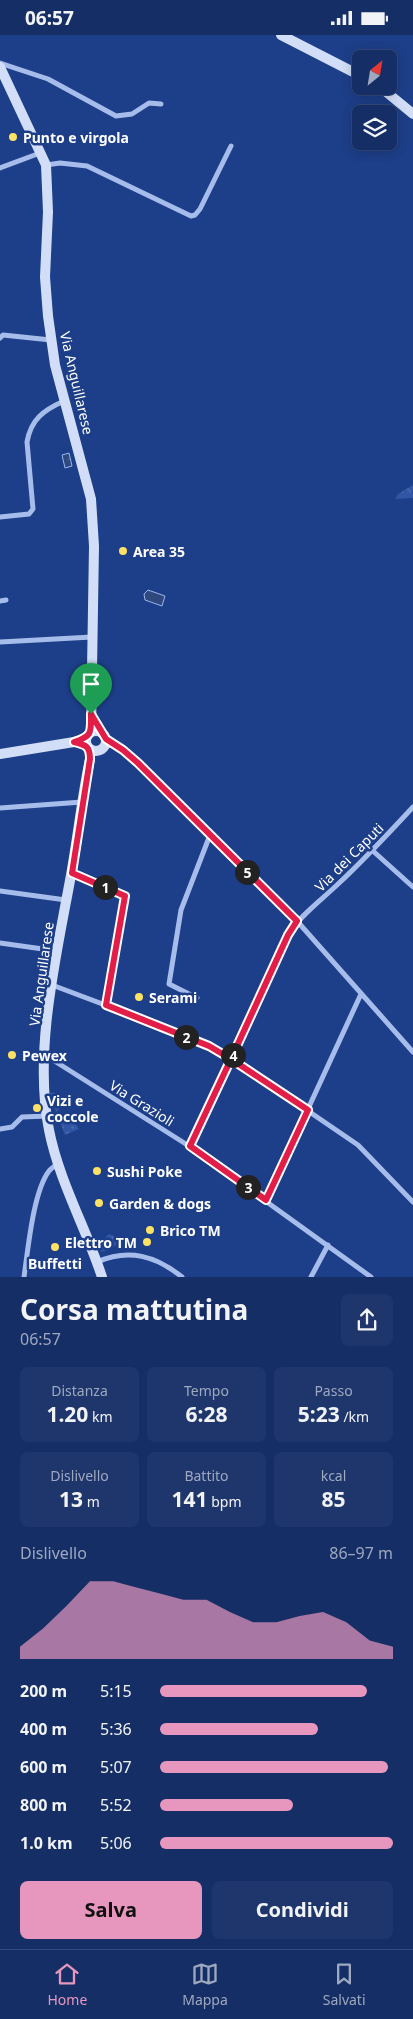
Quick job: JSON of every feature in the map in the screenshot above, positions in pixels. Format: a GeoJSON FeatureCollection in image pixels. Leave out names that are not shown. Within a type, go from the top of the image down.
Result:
{"type":"FeatureCollection","features":[{"type":"Feature","properties":{"kind":"main road"},"geometry":{"type":"LineString","coordinates":[[281,35],[352,71]]}},
{"type":"Feature","properties":{"kind":"main road","name":"Via Anguillarese"},"geometry":{"type":"LineString","coordinates":[[0,67],[46,165],[48,212],[45,277],[52,340],[64,401],[91,499],[94,546],[91,714],[97,743],[83,802],[66,900],[52,985],[45,1055],[47,1116],[59,1164],[98,1262],[102,1277]]}},
{"type":"Feature","properties":{"kind":"main road"},"geometry":{"type":"LineString","coordinates":[[390,95],[413,113]]}},
{"type":"Feature","properties":{"kind":"main road"},"geometry":{"type":"LineString","coordinates":[[0,754],[74,742],[97,743]]}},
{"type":"Feature","properties":{"kind":"street"},"geometry":{"type":"LineString","coordinates":[[0,63],[48,79],[116,116],[132,114],[149,103],[161,104]]}},
{"type":"Feature","properties":{"kind":"street"},"geometry":{"type":"LineString","coordinates":[[46,165],[60,163],[87,166],[191,216],[195,215],[200,209],[230,146]]}},
{"type":"Feature","properties":{"kind":"street"},"geometry":{"type":"LineString","coordinates":[[0,169],[41,153]]}},
{"type":"Feature","properties":{"kind":"street"},"geometry":{"type":"LineString","coordinates":[[0,338],[4,335],[15,335],[52,340]]}},
{"type":"Feature","properties":{"kind":"street"},"geometry":{"type":"LineString","coordinates":[[0,517],[29,514],[33,509],[27,442],[28,432],[40,415],[49,408],[64,401]]}},
{"type":"Feature","properties":{"kind":"street"},"geometry":{"type":"LineString","coordinates":[[0,642],[92,637]]}},
{"type":"Feature","properties":{"kind":"street"},"geometry":{"type":"LineString","coordinates":[[97,743],[138,763],[297,921],[413,1052]]}},
{"type":"Feature","properties":{"kind":"street"},"geometry":{"type":"LineString","coordinates":[[0,808],[83,802]]}},
{"type":"Feature","properties":{"kind":"street","name":"Via dei Caputi"},"geometry":{"type":"LineString","coordinates":[[190,1146],[288,935],[297,921],[373,851],[413,807]]}},
{"type":"Feature","properties":{"kind":"street"},"geometry":{"type":"LineString","coordinates":[[197,998],[170,984],[181,910],[210,835]]}},
{"type":"Feature","properties":{"kind":"street"},"geometry":{"type":"LineString","coordinates":[[373,851],[413,887]]}},
{"type":"Feature","properties":{"kind":"street"},"geometry":{"type":"LineString","coordinates":[[72,873],[125,896],[106,1005]]}},
{"type":"Feature","properties":{"kind":"street"},"geometry":{"type":"LineString","coordinates":[[0,891],[66,900]]}},
{"type":"Feature","properties":{"kind":"street"},"geometry":{"type":"LineString","coordinates":[[0,943],[58,951]]}},
{"type":"Feature","properties":{"kind":"street"},"geometry":{"type":"LineString","coordinates":[[52,985],[209,1046],[231,1059],[358,1145],[413,1202]]}},
{"type":"Feature","properties":{"kind":"street"},"geometry":{"type":"LineString","coordinates":[[266,1200],[361,994]]}},
{"type":"Feature","properties":{"kind":"street","name":"Via Grazioli"},"geometry":{"type":"LineString","coordinates":[[45,1055],[190,1146],[371,1277]]}},
{"type":"Feature","properties":{"kind":"street"},"geometry":{"type":"LineString","coordinates":[[0,1129],[12,1127],[22,1117],[47,1116]]}},
{"type":"Feature","properties":{"kind":"street"},"geometry":{"type":"LineString","coordinates":[[24,1277],[36,1202],[50,1169],[59,1164]]}},
{"type":"Feature","properties":{"kind":"street"},"geometry":{"type":"LineString","coordinates":[[311,1277],[328,1245]]}},
{"type":"Feature","properties":{"kind":"street"},"geometry":{"type":"LineString","coordinates":[[98,1262],[111,1256],[148,1257],[166,1265],[182,1277]]}},
{"type":"Feature","properties":{"kind":"green space"},"geometry":{"type":"Polygon","coordinates":[[[413,485],[413,498],[395,499],[398,494],[413,485]]]}},
{"type":"Feature","properties":{"kind":"green space"},"geometry":{"type":"Polygon","coordinates":[[[54,1092],[63,1104],[56,1112],[53,1105],[49,1105],[48,1094],[54,1092]]]}},
{"type":"Feature","properties":{"kind":"green space"},"geometry":{"type":"Polygon","coordinates":[[[70,1115],[79,1129],[65,1135],[59,1120],[70,1115]]]}},
{"type":"Feature","properties":{"kind":"green space"},"geometry":{"type":"Polygon","coordinates":[[[109,1234],[117,1237],[118,1243],[112,1248],[101,1252],[98,1244],[109,1234]]]}},
{"type":"Feature","properties":{"kind":"water"},"geometry":{"type":"Polygon","coordinates":[[[69,453],[72,466],[65,468],[62,455],[69,453]]]}},
{"type":"Feature","properties":{"kind":"water"},"geometry":{"type":"Polygon","coordinates":[[[148,590],[165,596],[162,606],[145,600],[144,594],[148,590]]]}},
{"type":"Feature","properties":{"kind":"place","name":"Punto e virgola"},"geometry":{"type":"Point","coordinates":[13,137]}},
{"type":"Feature","properties":{"kind":"place","name":"Area 35"},"geometry":{"type":"Point","coordinates":[123,551]}},
{"type":"Feature","properties":{"kind":"place","name":"Serami"},"geometry":{"type":"Point","coordinates":[139,997]}},
{"type":"Feature","properties":{"kind":"place","name":"Pewex"},"geometry":{"type":"Point","coordinates":[12,1055]}},
{"type":"Feature","properties":{"kind":"place","name":"Vizi e coccole"},"geometry":{"type":"Point","coordinates":[37,1108]}},
{"type":"Feature","properties":{"kind":"place","name":"Sushi Poke"},"geometry":{"type":"Point","coordinates":[97,1171]}},
{"type":"Feature","properties":{"kind":"place","name":"Garden & dogs"},"geometry":{"type":"Point","coordinates":[99,1203]}},
{"type":"Feature","properties":{"kind":"place","name":"Brico TM"},"geometry":{"type":"Point","coordinates":[150,1230]}},
{"type":"Feature","properties":{"kind":"place","name":"Elettro TM"},"geometry":{"type":"Point","coordinates":[147,1242]}},
{"type":"Feature","properties":{"kind":"place","name":"Buffetti"},"geometry":{"type":"Point","coordinates":[55,1247]}},
{"type":"Feature","properties":{"kind":"route"},"geometry":{"type":"LineString","coordinates":[[91,714],[91,732],[86,738],[74,742],[83,744],[90,749],[90,759],[72,873],[125,896],[106,1005],[209,1046],[231,1059],[190,1146],[266,1200],[308,1110],[231,1059],[288,935],[297,921],[138,763],[106,739],[91,714]]}}]}
